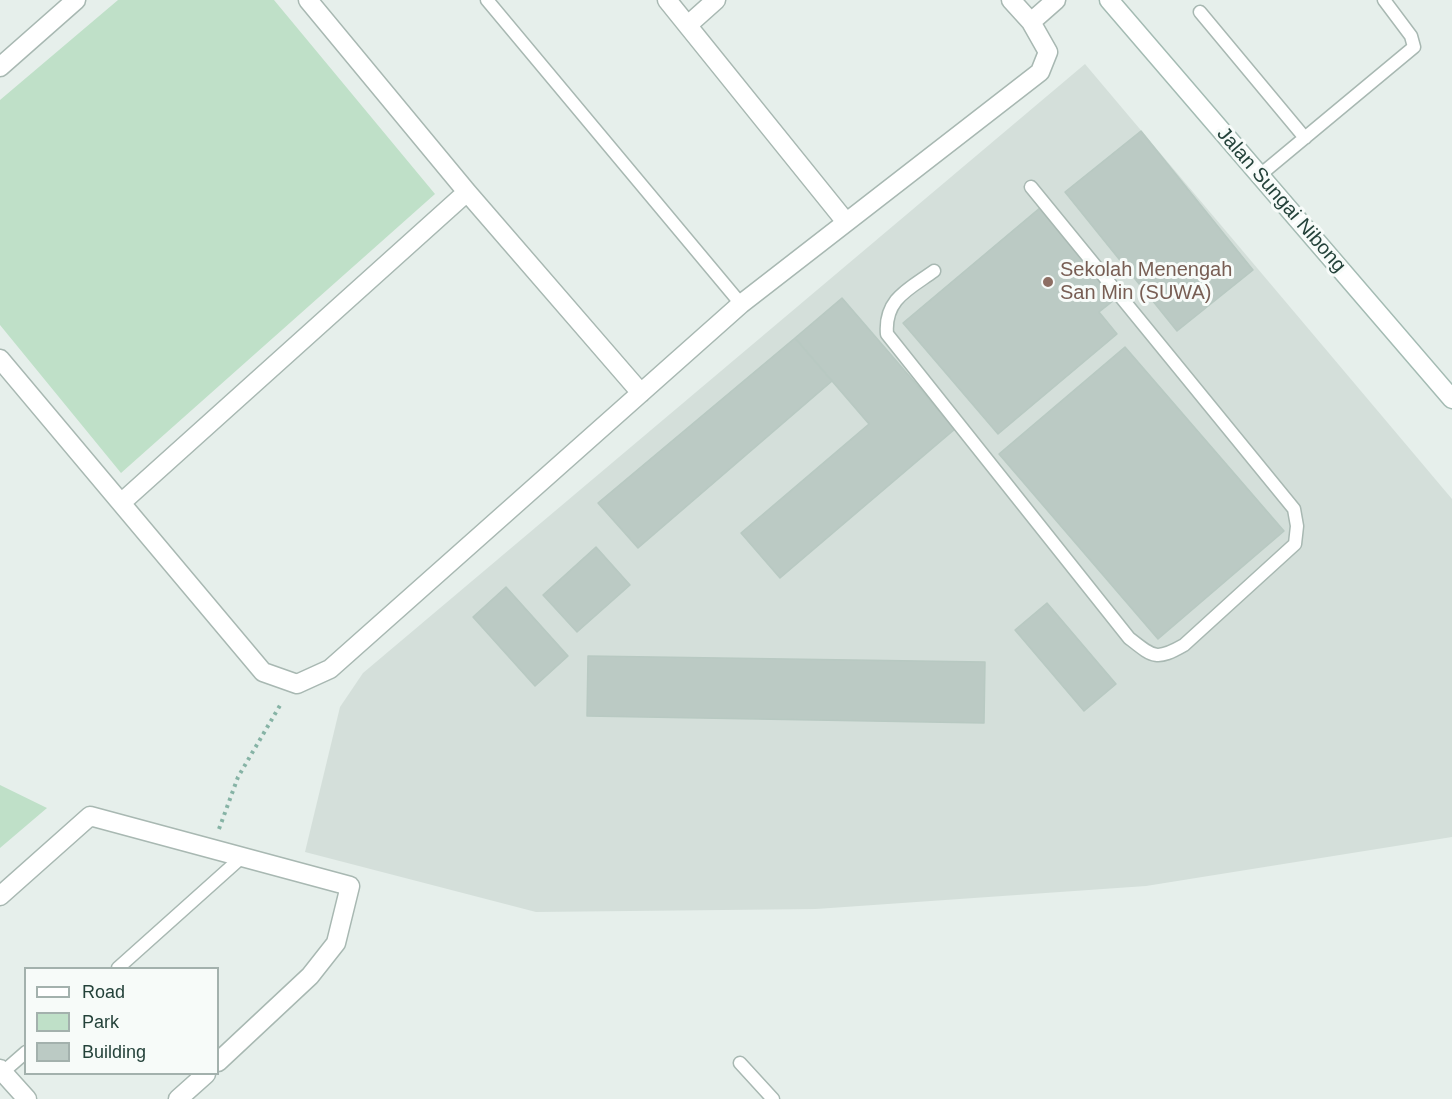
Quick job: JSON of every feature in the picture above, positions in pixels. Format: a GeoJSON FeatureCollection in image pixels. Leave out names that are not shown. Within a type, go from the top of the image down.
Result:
{"type":"FeatureCollection","features":[{"type":"Feature","properties":{"kind":"street"},"geometry":{"type":"LineString","coordinates":[[0,67],[76,0]]}},
{"type":"Feature","properties":{"kind":"street"},"geometry":{"type":"LineString","coordinates":[[308,0],[467,192],[641,393]]}},
{"type":"Feature","properties":{"kind":"street"},"geometry":{"type":"LineString","coordinates":[[667,0],[846,222]]}},
{"type":"Feature","properties":{"kind":"street"},"geometry":{"type":"LineString","coordinates":[[688,25],[716,0]]}},
{"type":"Feature","properties":{"kind":"street"},"geometry":{"type":"LineString","coordinates":[[0,359],[263,672],[297,684],[330,669],[741,304],[1040,72],[1048,52],[1031,22],[1011,0]]}},
{"type":"Feature","properties":{"kind":"street"},"geometry":{"type":"LineString","coordinates":[[1031,22],[1056,0]]}},
{"type":"Feature","properties":{"kind":"street","name":"Jalan Sungai Nibong"},"geometry":{"type":"LineString","coordinates":[[1110,0],[1452,399]]}},
{"type":"Feature","properties":{"kind":"street"},"geometry":{"type":"LineString","coordinates":[[121,503],[467,192]]}},
{"type":"Feature","properties":{"kind":"street"},"geometry":{"type":"LineString","coordinates":[[0,896],[90,816],[350,886],[336,943],[310,976],[219,1061]]}},
{"type":"Feature","properties":{"kind":"street"},"geometry":{"type":"LineString","coordinates":[[2,1071],[27,1099]]}},
{"type":"Feature","properties":{"kind":"street"},"geometry":{"type":"LineString","coordinates":[[178,1099],[205,1075]]}},
{"type":"Feature","properties":{"kind":"lane"},"geometry":{"type":"LineString","coordinates":[[487,0],[741,304]]}},
{"type":"Feature","properties":{"kind":"lane"},"geometry":{"type":"LineString","coordinates":[[1260,176],[1414,47],[1411,36],[1384,0]]}},
{"type":"Feature","properties":{"kind":"lane"},"geometry":{"type":"LineString","coordinates":[[1200,12],[1305,138]]}},
{"type":"Feature","properties":{"kind":"lane"},"geometry":{"type":"LineString","coordinates":[[934,271],[894,301],[886,317],[887,334],[1129,638],[1151,656],[1166,656],[1185,645],[1295,544],[1297,526],[1293,509],[1031,187]]}},
{"type":"Feature","properties":{"kind":"lane"},"geometry":{"type":"LineString","coordinates":[[120,967],[242,857]]}},
{"type":"Feature","properties":{"kind":"lane"},"geometry":{"type":"LineString","coordinates":[[2,1071],[24,1054]]}},
{"type":"Feature","properties":{"kind":"lane"},"geometry":{"type":"LineString","coordinates":[[740,1063],[773,1099]]}},
{"type":"Feature","properties":{"kind":"path"},"geometry":{"type":"LineString","coordinates":[[211,849],[238,777],[279,710],[290,681]]}},
{"type":"Feature","properties":{"kind":"shaded area","name":"Sekolah Menengah San Min (SUWA)"},"geometry":{"type":"Polygon","coordinates":[[[1085,64],[1452,499],[1452,837],[1146,886],[816,909],[536,912],[305,852],[340,707],[363,673],[1085,64]]]}},
{"type":"Feature","properties":{"kind":"green space"},"geometry":{"type":"Polygon","coordinates":[[[118,0],[274,0],[435,194],[121,473],[0,325],[0,100],[118,0]]]}},
{"type":"Feature","properties":{"kind":"green space"},"geometry":{"type":"Polygon","coordinates":[[[0,785],[47,808],[0,848],[0,785]]]}},
{"type":"Feature","properties":{"kind":"building"},"geometry":{"type":"Polygon","coordinates":[[[1141,131],[1253,270],[1177,331],[1065,192],[1141,131]]]}},
{"type":"Feature","properties":{"kind":"building"},"geometry":{"type":"Polygon","coordinates":[[[1041,207],[1118,297],[1099,312],[1117,334],[998,434],[903,323],[1041,207]]]}},
{"type":"Feature","properties":{"kind":"building"},"geometry":{"type":"Polygon","coordinates":[[[842,298],[955,429],[780,578],[741,533],[869,424],[795,338],[842,298]]]}},
{"type":"Feature","properties":{"kind":"building"},"geometry":{"type":"Polygon","coordinates":[[[795,338],[832,381],[638,548],[598,503],[795,338]]]}},
{"type":"Feature","properties":{"kind":"building"},"geometry":{"type":"Polygon","coordinates":[[[1125,347],[1284,531],[1158,639],[999,454],[1125,347]]]}},
{"type":"Feature","properties":{"kind":"building"},"geometry":{"type":"Polygon","coordinates":[[[596,547],[630,585],[577,632],[543,595],[596,547]]]}},
{"type":"Feature","properties":{"kind":"building"},"geometry":{"type":"Polygon","coordinates":[[[506,587],[568,656],[535,686],[473,617],[506,587]]]}},
{"type":"Feature","properties":{"kind":"building"},"geometry":{"type":"Polygon","coordinates":[[[1047,603],[1116,684],[1084,711],[1015,630],[1047,603]]]}},
{"type":"Feature","properties":{"kind":"building"},"geometry":{"type":"Polygon","coordinates":[[[588,656],[985,662],[984,723],[587,716],[588,656]]]}},
{"type":"Feature","properties":{"kind":"place","name":"Sekolah Menengah San Min (SUWA)"},"geometry":{"type":"Point","coordinates":[1048,282]}}]}
